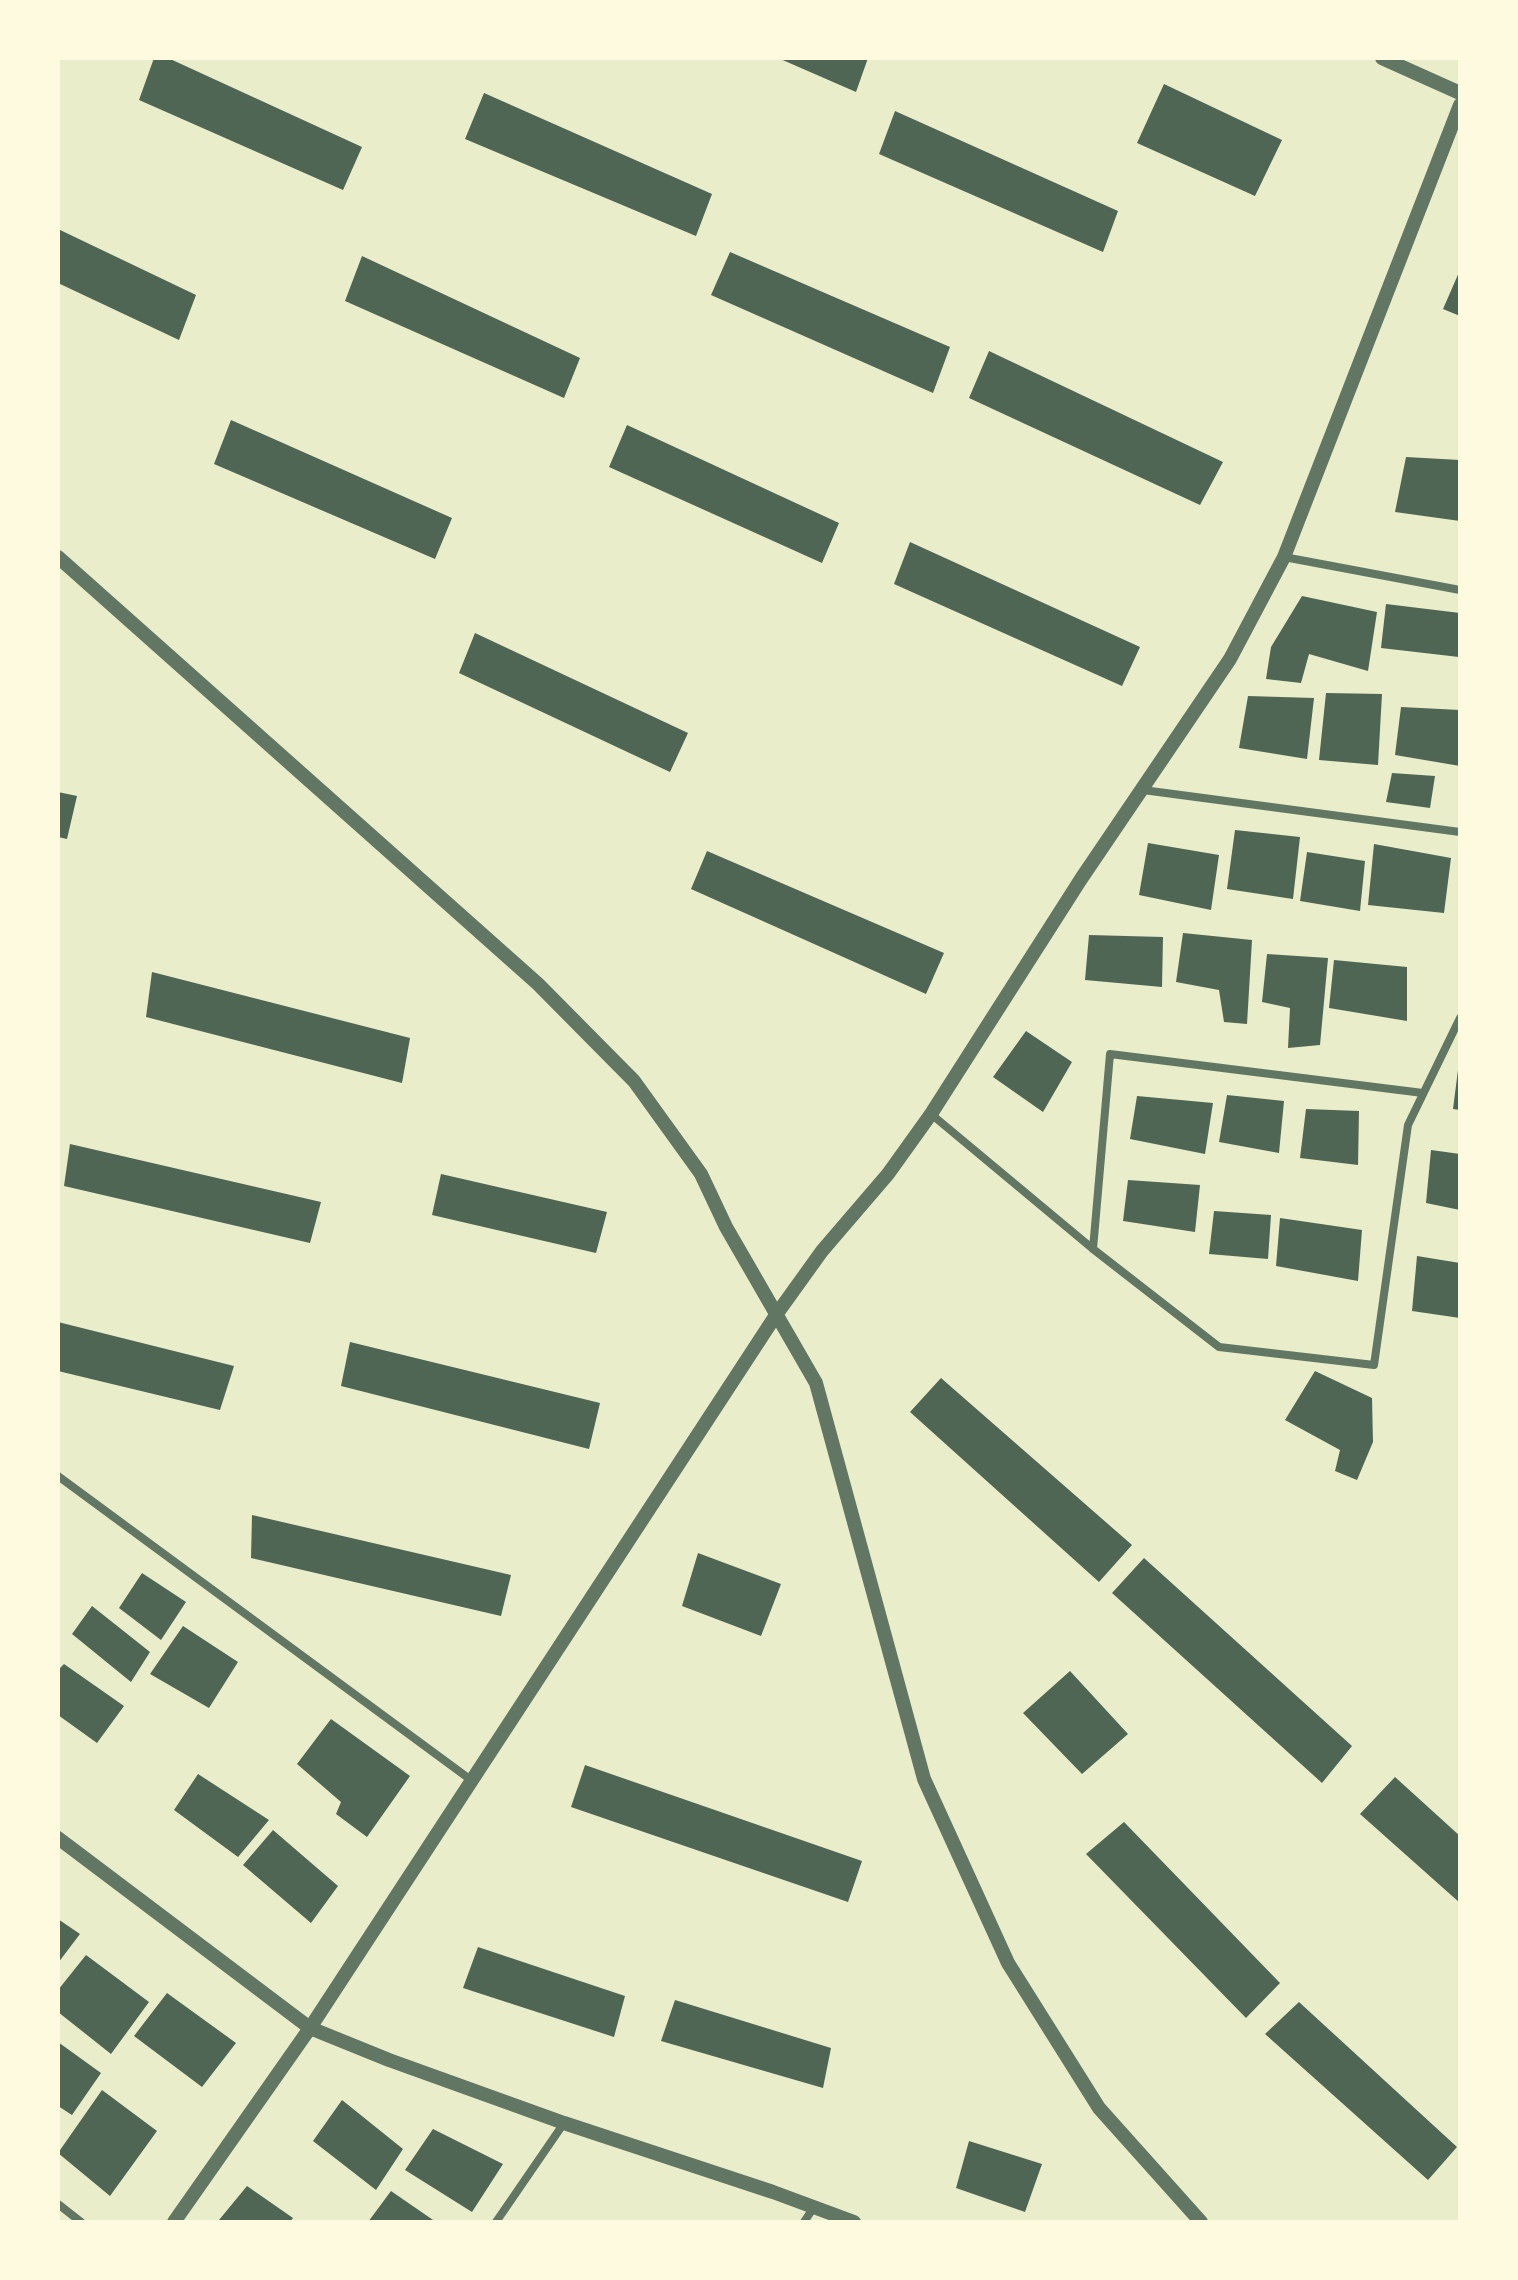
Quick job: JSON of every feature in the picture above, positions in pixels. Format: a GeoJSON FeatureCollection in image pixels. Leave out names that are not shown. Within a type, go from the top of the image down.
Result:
{"type":"FeatureCollection","features":[{"type":"Feature","properties":{"kind":"street"},"geometry":{"type":"LineString","coordinates":[[1382,58],[1460,93]]}},
{"type":"Feature","properties":{"kind":"street"},"geometry":{"type":"LineString","coordinates":[[174,2222],[310,2028],[776,1315],[822,1251],[888,1174],[931,1114],[1081,879],[1230,659],[1284,557],[1460,105]]}},
{"type":"Feature","properties":{"kind":"street"},"geometry":{"type":"LineString","coordinates":[[58,557],[538,984],[634,1081],[701,1174],[726,1227],[816,1383],[924,1779],[1008,1963],[1099,2108],[1201,2222]]}},
{"type":"Feature","properties":{"kind":"street"},"geometry":{"type":"LineString","coordinates":[[1284,557],[1460,590]]}},
{"type":"Feature","properties":{"kind":"street"},"geometry":{"type":"LineString","coordinates":[[1143,790],[1460,832]]}},
{"type":"Feature","properties":{"kind":"street"},"geometry":{"type":"LineString","coordinates":[[931,1114],[1093,1249],[1219,1347],[1374,1365],[1408,1125],[1460,1018]]}},
{"type":"Feature","properties":{"kind":"street"},"geometry":{"type":"LineString","coordinates":[[1093,1249],[1110,1054],[1423,1093]]}},
{"type":"Feature","properties":{"kind":"street"},"geometry":{"type":"LineString","coordinates":[[58,1476],[471,1780]]}},
{"type":"Feature","properties":{"kind":"street"},"geometry":{"type":"LineString","coordinates":[[58,1838],[310,2028],[564,2123],[854,2222]]}},
{"type":"Feature","properties":{"kind":"street"},"geometry":{"type":"LineString","coordinates":[[496,2222],[564,2123]]}},
{"type":"Feature","properties":{"kind":"street"},"geometry":{"type":"LineString","coordinates":[[58,2204],[81,2222]]}},
{"type":"Feature","properties":{"kind":"street"},"geometry":{"type":"LineString","coordinates":[[804,2222],[814,2207]]}},
{"type":"Feature","properties":{"kind":"building"},"geometry":{"type":"Polygon","coordinates":[[[154,58],[168,58],[362,147],[343,190],[139,100],[154,58]]]}},
{"type":"Feature","properties":{"kind":"building"},"geometry":{"type":"Polygon","coordinates":[[[778,58],[868,58],[856,92],[778,58]]]}},
{"type":"Feature","properties":{"kind":"building"},"geometry":{"type":"Polygon","coordinates":[[[1164,84],[1282,140],[1255,196],[1137,143],[1164,84]]]}},
{"type":"Feature","properties":{"kind":"building"},"geometry":{"type":"Polygon","coordinates":[[[484,93],[712,194],[696,236],[465,139],[484,93]]]}},
{"type":"Feature","properties":{"kind":"building"},"geometry":{"type":"Polygon","coordinates":[[[895,111],[1118,211],[1103,252],[879,154],[895,111]]]}},
{"type":"Feature","properties":{"kind":"building"},"geometry":{"type":"Polygon","coordinates":[[[58,229],[196,295],[179,340],[58,283],[58,229]]]}},
{"type":"Feature","properties":{"kind":"building"},"geometry":{"type":"Polygon","coordinates":[[[730,252],[950,347],[933,393],[711,295],[730,252]]]}},
{"type":"Feature","properties":{"kind":"building"},"geometry":{"type":"Polygon","coordinates":[[[362,256],[580,358],[564,398],[345,301],[362,256]]]}},
{"type":"Feature","properties":{"kind":"building"},"geometry":{"type":"Polygon","coordinates":[[[1460,270],[1460,316],[1443,309],[1460,270]]]}},
{"type":"Feature","properties":{"kind":"building"},"geometry":{"type":"Polygon","coordinates":[[[989,351],[1223,462],[1200,505],[969,398],[989,351]]]}},
{"type":"Feature","properties":{"kind":"building"},"geometry":{"type":"Polygon","coordinates":[[[231,420],[452,518],[435,559],[214,464],[231,420]]]}},
{"type":"Feature","properties":{"kind":"building"},"geometry":{"type":"Polygon","coordinates":[[[627,425],[839,523],[822,563],[609,467],[627,425]]]}},
{"type":"Feature","properties":{"kind":"building"},"geometry":{"type":"Polygon","coordinates":[[[1406,457],[1460,460],[1460,521],[1395,512],[1406,457]]]}},
{"type":"Feature","properties":{"kind":"building"},"geometry":{"type":"Polygon","coordinates":[[[910,542],[1140,647],[1122,686],[894,584],[910,542]]]}},
{"type":"Feature","properties":{"kind":"building"},"geometry":{"type":"Polygon","coordinates":[[[1302,596],[1377,612],[1368,671],[1309,654],[1301,683],[1266,679],[1271,647],[1302,596]]]}},
{"type":"Feature","properties":{"kind":"building"},"geometry":{"type":"Polygon","coordinates":[[[1386,604],[1460,613],[1459,657],[1381,648],[1386,604]]]}},
{"type":"Feature","properties":{"kind":"building"},"geometry":{"type":"Polygon","coordinates":[[[475,633],[688,733],[670,772],[459,673],[475,633]]]}},
{"type":"Feature","properties":{"kind":"building"},"geometry":{"type":"Polygon","coordinates":[[[1326,693],[1382,694],[1378,765],[1319,760],[1326,693]]]}},
{"type":"Feature","properties":{"kind":"building"},"geometry":{"type":"Polygon","coordinates":[[[1248,696],[1314,698],[1307,759],[1239,748],[1248,696]]]}},
{"type":"Feature","properties":{"kind":"building"},"geometry":{"type":"Polygon","coordinates":[[[1401,707],[1460,710],[1460,766],[1395,755],[1401,707]]]}},
{"type":"Feature","properties":{"kind":"building"},"geometry":{"type":"Polygon","coordinates":[[[1392,773],[1435,776],[1430,808],[1386,802],[1392,773]]]}},
{"type":"Feature","properties":{"kind":"building"},"geometry":{"type":"Polygon","coordinates":[[[58,792],[77,796],[67,839],[58,837],[58,792]]]}},
{"type":"Feature","properties":{"kind":"building"},"geometry":{"type":"Polygon","coordinates":[[[1235,830],[1300,837],[1293,899],[1227,889],[1235,830]]]}},
{"type":"Feature","properties":{"kind":"building"},"geometry":{"type":"Polygon","coordinates":[[[1148,843],[1219,855],[1211,910],[1139,895],[1148,843]]]}},
{"type":"Feature","properties":{"kind":"building"},"geometry":{"type":"Polygon","coordinates":[[[1374,844],[1451,858],[1444,913],[1368,905],[1374,844]]]}},
{"type":"Feature","properties":{"kind":"building"},"geometry":{"type":"Polygon","coordinates":[[[707,851],[944,953],[926,994],[691,889],[707,851]]]}},
{"type":"Feature","properties":{"kind":"building"},"geometry":{"type":"Polygon","coordinates":[[[1307,852],[1365,861],[1360,911],[1300,901],[1307,852]]]}},
{"type":"Feature","properties":{"kind":"building"},"geometry":{"type":"Polygon","coordinates":[[[1183,933],[1252,940],[1247,1024],[1224,1022],[1219,990],[1176,982],[1183,933]]]}},
{"type":"Feature","properties":{"kind":"building"},"geometry":{"type":"Polygon","coordinates":[[[1089,935],[1163,937],[1162,987],[1085,980],[1089,935]]]}},
{"type":"Feature","properties":{"kind":"building"},"geometry":{"type":"Polygon","coordinates":[[[1267,954],[1328,958],[1320,1045],[1288,1048],[1290,1008],[1262,1002],[1267,954]]]}},
{"type":"Feature","properties":{"kind":"building"},"geometry":{"type":"Polygon","coordinates":[[[1334,960],[1407,967],[1407,1021],[1329,1008],[1334,960]]]}},
{"type":"Feature","properties":{"kind":"building"},"geometry":{"type":"Polygon","coordinates":[[[152,972],[410,1038],[402,1083],[146,1017],[152,972]]]}},
{"type":"Feature","properties":{"kind":"building"},"geometry":{"type":"Polygon","coordinates":[[[1026,1031],[1072,1062],[1043,1112],[993,1077],[1026,1031]]]}},
{"type":"Feature","properties":{"kind":"building"},"geometry":{"type":"Polygon","coordinates":[[[1460,1070],[1460,1110],[1453,1109],[1460,1070]]]}},
{"type":"Feature","properties":{"kind":"building"},"geometry":{"type":"Polygon","coordinates":[[[1227,1095],[1284,1101],[1279,1153],[1219,1142],[1227,1095]]]}},
{"type":"Feature","properties":{"kind":"building"},"geometry":{"type":"Polygon","coordinates":[[[1137,1096],[1213,1103],[1205,1154],[1130,1139],[1137,1096]]]}},
{"type":"Feature","properties":{"kind":"building"},"geometry":{"type":"Polygon","coordinates":[[[1306,1109],[1359,1111],[1358,1165],[1300,1158],[1306,1109]]]}},
{"type":"Feature","properties":{"kind":"building"},"geometry":{"type":"Polygon","coordinates":[[[70,1144],[321,1202],[310,1243],[64,1186],[70,1144]]]}},
{"type":"Feature","properties":{"kind":"building"},"geometry":{"type":"Polygon","coordinates":[[[1431,1150],[1460,1154],[1460,1210],[1426,1203],[1431,1150]]]}},
{"type":"Feature","properties":{"kind":"building"},"geometry":{"type":"Polygon","coordinates":[[[441,1174],[607,1212],[596,1253],[432,1215],[441,1174]]]}},
{"type":"Feature","properties":{"kind":"building"},"geometry":{"type":"Polygon","coordinates":[[[1128,1180],[1200,1185],[1195,1232],[1123,1221],[1128,1180]]]}},
{"type":"Feature","properties":{"kind":"building"},"geometry":{"type":"Polygon","coordinates":[[[1214,1211],[1271,1215],[1268,1259],[1209,1254],[1214,1211]]]}},
{"type":"Feature","properties":{"kind":"building"},"geometry":{"type":"Polygon","coordinates":[[[1280,1218],[1362,1230],[1358,1281],[1276,1266],[1280,1218]]]}},
{"type":"Feature","properties":{"kind":"building"},"geometry":{"type":"Polygon","coordinates":[[[1417,1256],[1460,1263],[1460,1318],[1412,1311],[1417,1256]]]}},
{"type":"Feature","properties":{"kind":"building"},"geometry":{"type":"Polygon","coordinates":[[[58,1322],[234,1366],[220,1410],[58,1371],[58,1322]]]}},
{"type":"Feature","properties":{"kind":"building"},"geometry":{"type":"Polygon","coordinates":[[[350,1342],[600,1403],[589,1449],[341,1386],[350,1342]]]}},
{"type":"Feature","properties":{"kind":"building"},"geometry":{"type":"Polygon","coordinates":[[[1315,1371],[1372,1398],[1373,1442],[1357,1480],[1335,1471],[1340,1450],[1285,1420],[1315,1371]]]}},
{"type":"Feature","properties":{"kind":"building"},"geometry":{"type":"Polygon","coordinates":[[[941,1378],[1132,1545],[1099,1582],[910,1412],[941,1378]]]}},
{"type":"Feature","properties":{"kind":"building"},"geometry":{"type":"Polygon","coordinates":[[[252,1515],[511,1575],[501,1616],[251,1558],[252,1515]]]}},
{"type":"Feature","properties":{"kind":"building"},"geometry":{"type":"Polygon","coordinates":[[[698,1553],[781,1584],[761,1636],[682,1606],[698,1553]]]}},
{"type":"Feature","properties":{"kind":"building"},"geometry":{"type":"Polygon","coordinates":[[[1144,1558],[1352,1746],[1322,1783],[1112,1593],[1144,1558]]]}},
{"type":"Feature","properties":{"kind":"building"},"geometry":{"type":"Polygon","coordinates":[[[142,1573],[186,1602],[161,1640],[119,1608],[142,1573]]]}},
{"type":"Feature","properties":{"kind":"building"},"geometry":{"type":"Polygon","coordinates":[[[92,1606],[150,1652],[131,1682],[72,1634],[92,1606]]]}},
{"type":"Feature","properties":{"kind":"building"},"geometry":{"type":"Polygon","coordinates":[[[183,1626],[238,1662],[209,1708],[150,1674],[183,1626]]]}},
{"type":"Feature","properties":{"kind":"building"},"geometry":{"type":"Polygon","coordinates":[[[64,1664],[124,1706],[97,1743],[58,1715],[58,1670],[64,1664]]]}},
{"type":"Feature","properties":{"kind":"building"},"geometry":{"type":"Polygon","coordinates":[[[1070,1671],[1128,1734],[1082,1774],[1023,1713],[1070,1671]]]}},
{"type":"Feature","properties":{"kind":"building"},"geometry":{"type":"Polygon","coordinates":[[[331,1719],[410,1776],[367,1837],[336,1814],[341,1802],[297,1764],[331,1719]]]}},
{"type":"Feature","properties":{"kind":"building"},"geometry":{"type":"Polygon","coordinates":[[[585,1765],[862,1861],[848,1902],[571,1807],[585,1765]]]}},
{"type":"Feature","properties":{"kind":"building"},"geometry":{"type":"Polygon","coordinates":[[[198,1774],[269,1820],[238,1857],[174,1810],[198,1774]]]}},
{"type":"Feature","properties":{"kind":"building"},"geometry":{"type":"Polygon","coordinates":[[[1395,1777],[1460,1836],[1460,1903],[1360,1814],[1395,1777]]]}},
{"type":"Feature","properties":{"kind":"building"},"geometry":{"type":"Polygon","coordinates":[[[1124,1822],[1280,1983],[1246,2018],[1086,1854],[1124,1822]]]}},
{"type":"Feature","properties":{"kind":"building"},"geometry":{"type":"Polygon","coordinates":[[[273,1830],[338,1886],[311,1923],[243,1865],[273,1830]]]}},
{"type":"Feature","properties":{"kind":"building"},"geometry":{"type":"Polygon","coordinates":[[[58,1919],[80,1934],[58,1963],[58,1919]]]}},
{"type":"Feature","properties":{"kind":"building"},"geometry":{"type":"Polygon","coordinates":[[[478,1947],[625,1996],[614,2037],[463,1988],[478,1947]]]}},
{"type":"Feature","properties":{"kind":"building"},"geometry":{"type":"Polygon","coordinates":[[[86,1955],[149,2002],[111,2054],[58,2012],[58,1990],[86,1955]]]}},
{"type":"Feature","properties":{"kind":"building"},"geometry":{"type":"Polygon","coordinates":[[[167,1993],[236,2043],[202,2087],[134,2036],[167,1993]]]}},
{"type":"Feature","properties":{"kind":"building"},"geometry":{"type":"Polygon","coordinates":[[[675,2000],[831,2048],[823,2088],[661,2041],[675,2000]]]}},
{"type":"Feature","properties":{"kind":"building"},"geometry":{"type":"Polygon","coordinates":[[[1299,2002],[1457,2147],[1428,2180],[1265,2034],[1299,2002]]]}},
{"type":"Feature","properties":{"kind":"building"},"geometry":{"type":"Polygon","coordinates":[[[58,2042],[101,2073],[72,2115],[58,2106],[58,2042]]]}},
{"type":"Feature","properties":{"kind":"building"},"geometry":{"type":"Polygon","coordinates":[[[102,2090],[157,2131],[110,2196],[58,2153],[102,2090]]]}},
{"type":"Feature","properties":{"kind":"building"},"geometry":{"type":"Polygon","coordinates":[[[342,2100],[403,2149],[376,2190],[313,2141],[342,2100]]]}},
{"type":"Feature","properties":{"kind":"building"},"geometry":{"type":"Polygon","coordinates":[[[433,2129],[503,2164],[472,2212],[405,2170],[433,2129]]]}},
{"type":"Feature","properties":{"kind":"building"},"geometry":{"type":"Polygon","coordinates":[[[969,2141],[1042,2164],[1025,2212],[956,2188],[969,2141]]]}},
{"type":"Feature","properties":{"kind":"building"},"geometry":{"type":"Polygon","coordinates":[[[247,2186],[293,2218],[290,2222],[219,2220],[247,2186]]]}},
{"type":"Feature","properties":{"kind":"building"},"geometry":{"type":"Polygon","coordinates":[[[391,2191],[436,2222],[368,2222],[391,2191]]]}}]}
